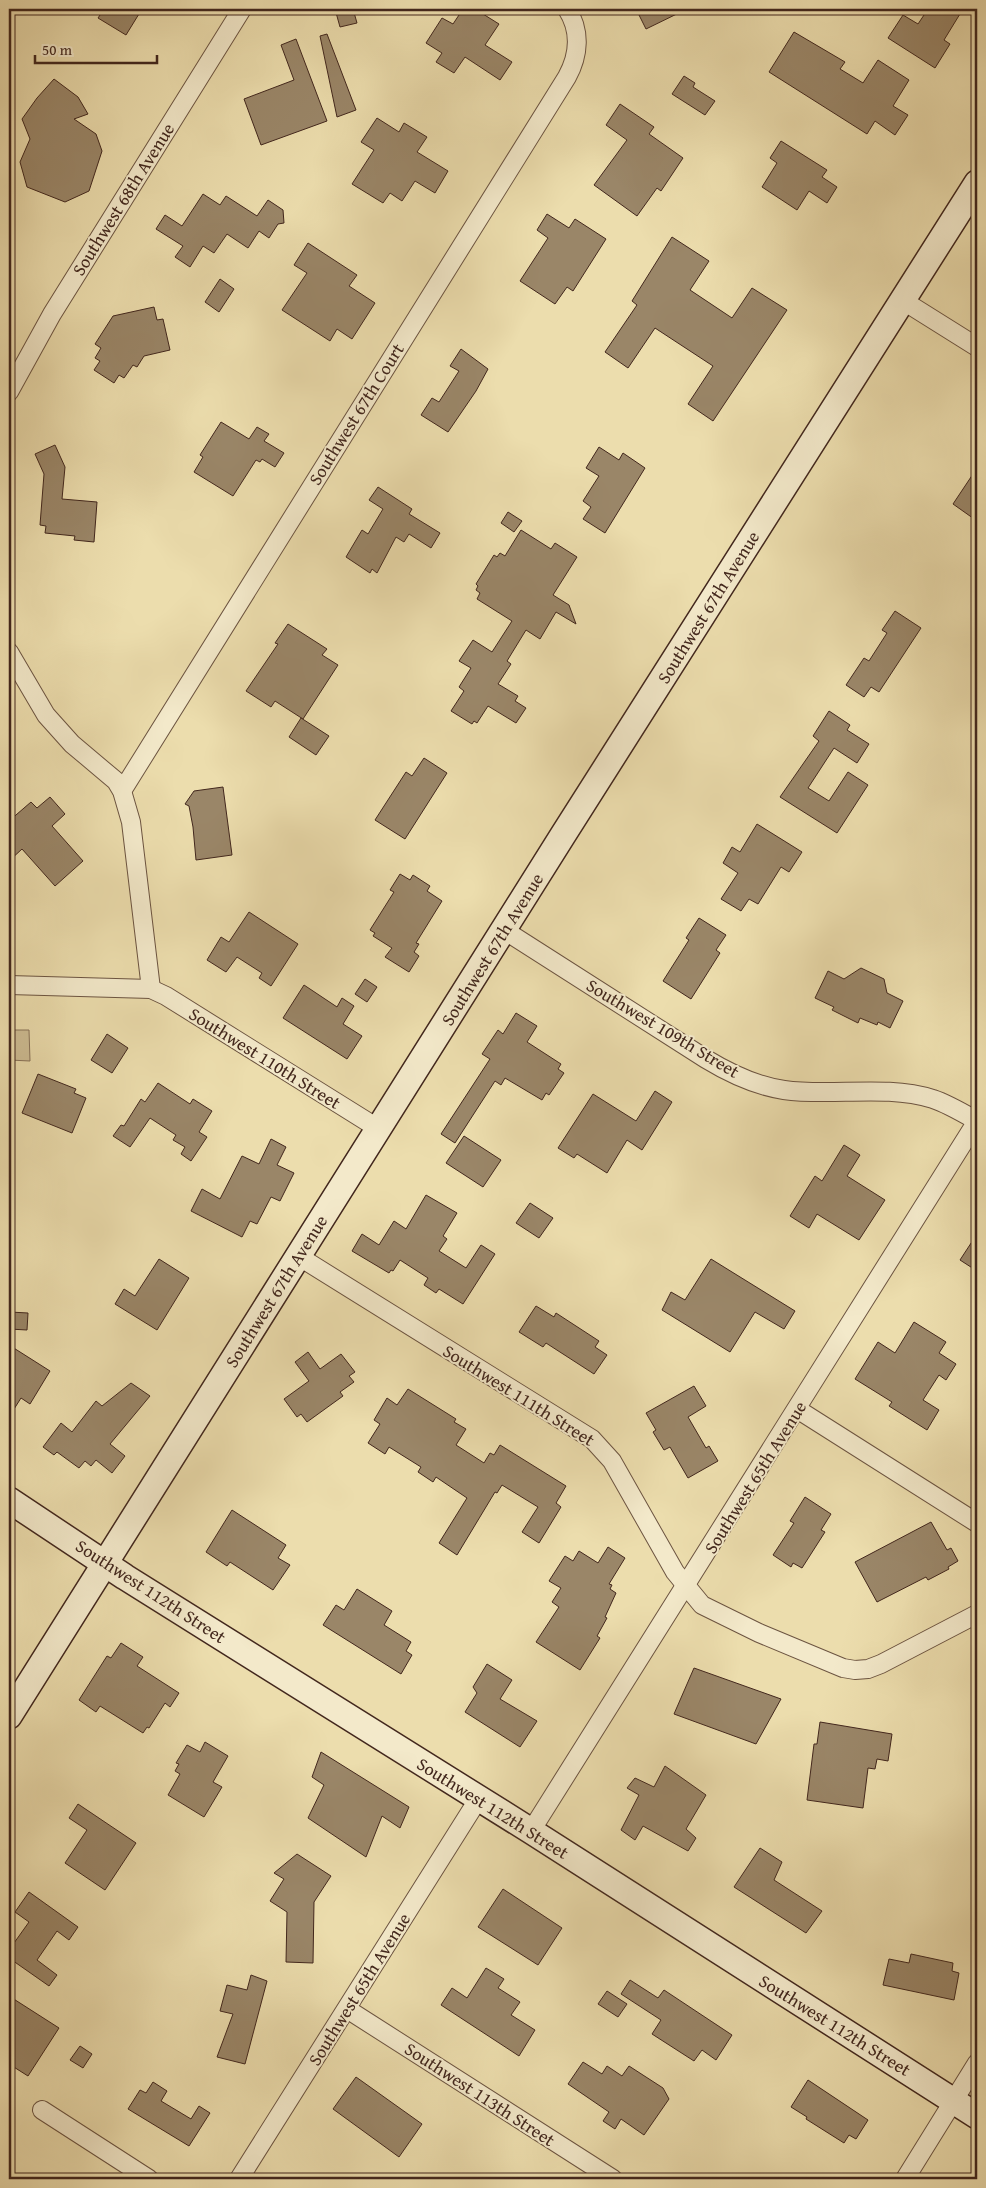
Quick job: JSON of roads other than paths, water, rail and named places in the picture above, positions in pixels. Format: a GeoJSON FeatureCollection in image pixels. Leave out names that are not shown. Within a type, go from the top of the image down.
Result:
{"type":"FeatureCollection","features":[{"type":"Feature","properties":{"kind":"main road","name":"Southwest 67th Avenue"},"geometry":{"type":"LineString","coordinates":[[9,1716],[977,183]]}},
{"type":"Feature","properties":{"kind":"main road","name":"Southwest 112th Street"},"geometry":{"type":"LineString","coordinates":[[9,1500],[104,1563],[479,1798],[977,2116]]}},
{"type":"Feature","properties":{"kind":"street","name":"Southwest 68th Avenue"},"geometry":{"type":"LineString","coordinates":[[9,392],[52,314],[242,9]]}},
{"type":"Feature","properties":{"kind":"street","name":"Southwest 67th Court"},"geometry":{"type":"LineString","coordinates":[[122,791],[567,77],[576,55],[577,33],[572,17],[567,9]]}},
{"type":"Feature","properties":{"kind":"street"},"geometry":{"type":"LineString","coordinates":[[902,300],[977,347]]}},
{"type":"Feature","properties":{"kind":"street"},"geometry":{"type":"LineString","coordinates":[[9,652],[46,715],[72,744],[116,782],[122,791],[131,822],[151,989],[9,985]]}},
{"type":"Feature","properties":{"kind":"street","name":"Southwest 109th Street"},"geometry":{"type":"LineString","coordinates":[[504,930],[706,1059],[736,1075],[783,1090],[863,1091],[916,1095],[942,1103],[977,1121]]}},
{"type":"Feature","properties":{"kind":"street","name":"Southwest 110th Street"},"geometry":{"type":"LineString","coordinates":[[151,989],[166,996],[379,1129]]}},
{"type":"Feature","properties":{"kind":"street","name":"Southwest 65th Avenue"},"geometry":{"type":"LineString","coordinates":[[531,1831],[977,1121]]}},
{"type":"Feature","properties":{"kind":"street","name":"Southwest 111th Street"},"geometry":{"type":"LineString","coordinates":[[298,1256],[596,1443],[622,1476],[675,1572],[702,1605],[822,1660],[855,1670],[868,1669],[881,1664],[977,1614]]}},
{"type":"Feature","properties":{"kind":"street"},"geometry":{"type":"LineString","coordinates":[[797,1409],[977,1523]]}},
{"type":"Feature","properties":{"kind":"street","name":"Southwest 65th Avenue"},"geometry":{"type":"LineString","coordinates":[[240,2179],[479,1798]]}},
{"type":"Feature","properties":{"kind":"street","name":"Southwest 113th Street"},"geometry":{"type":"LineString","coordinates":[[347,2009],[613,2179]]}},
{"type":"Feature","properties":{"kind":"street"},"geometry":{"type":"LineString","coordinates":[[905,2179],[977,2063]]}},
{"type":"Feature","properties":{"kind":"street"},"geometry":{"type":"LineString","coordinates":[[42,2110],[149,2179]]}}]}
